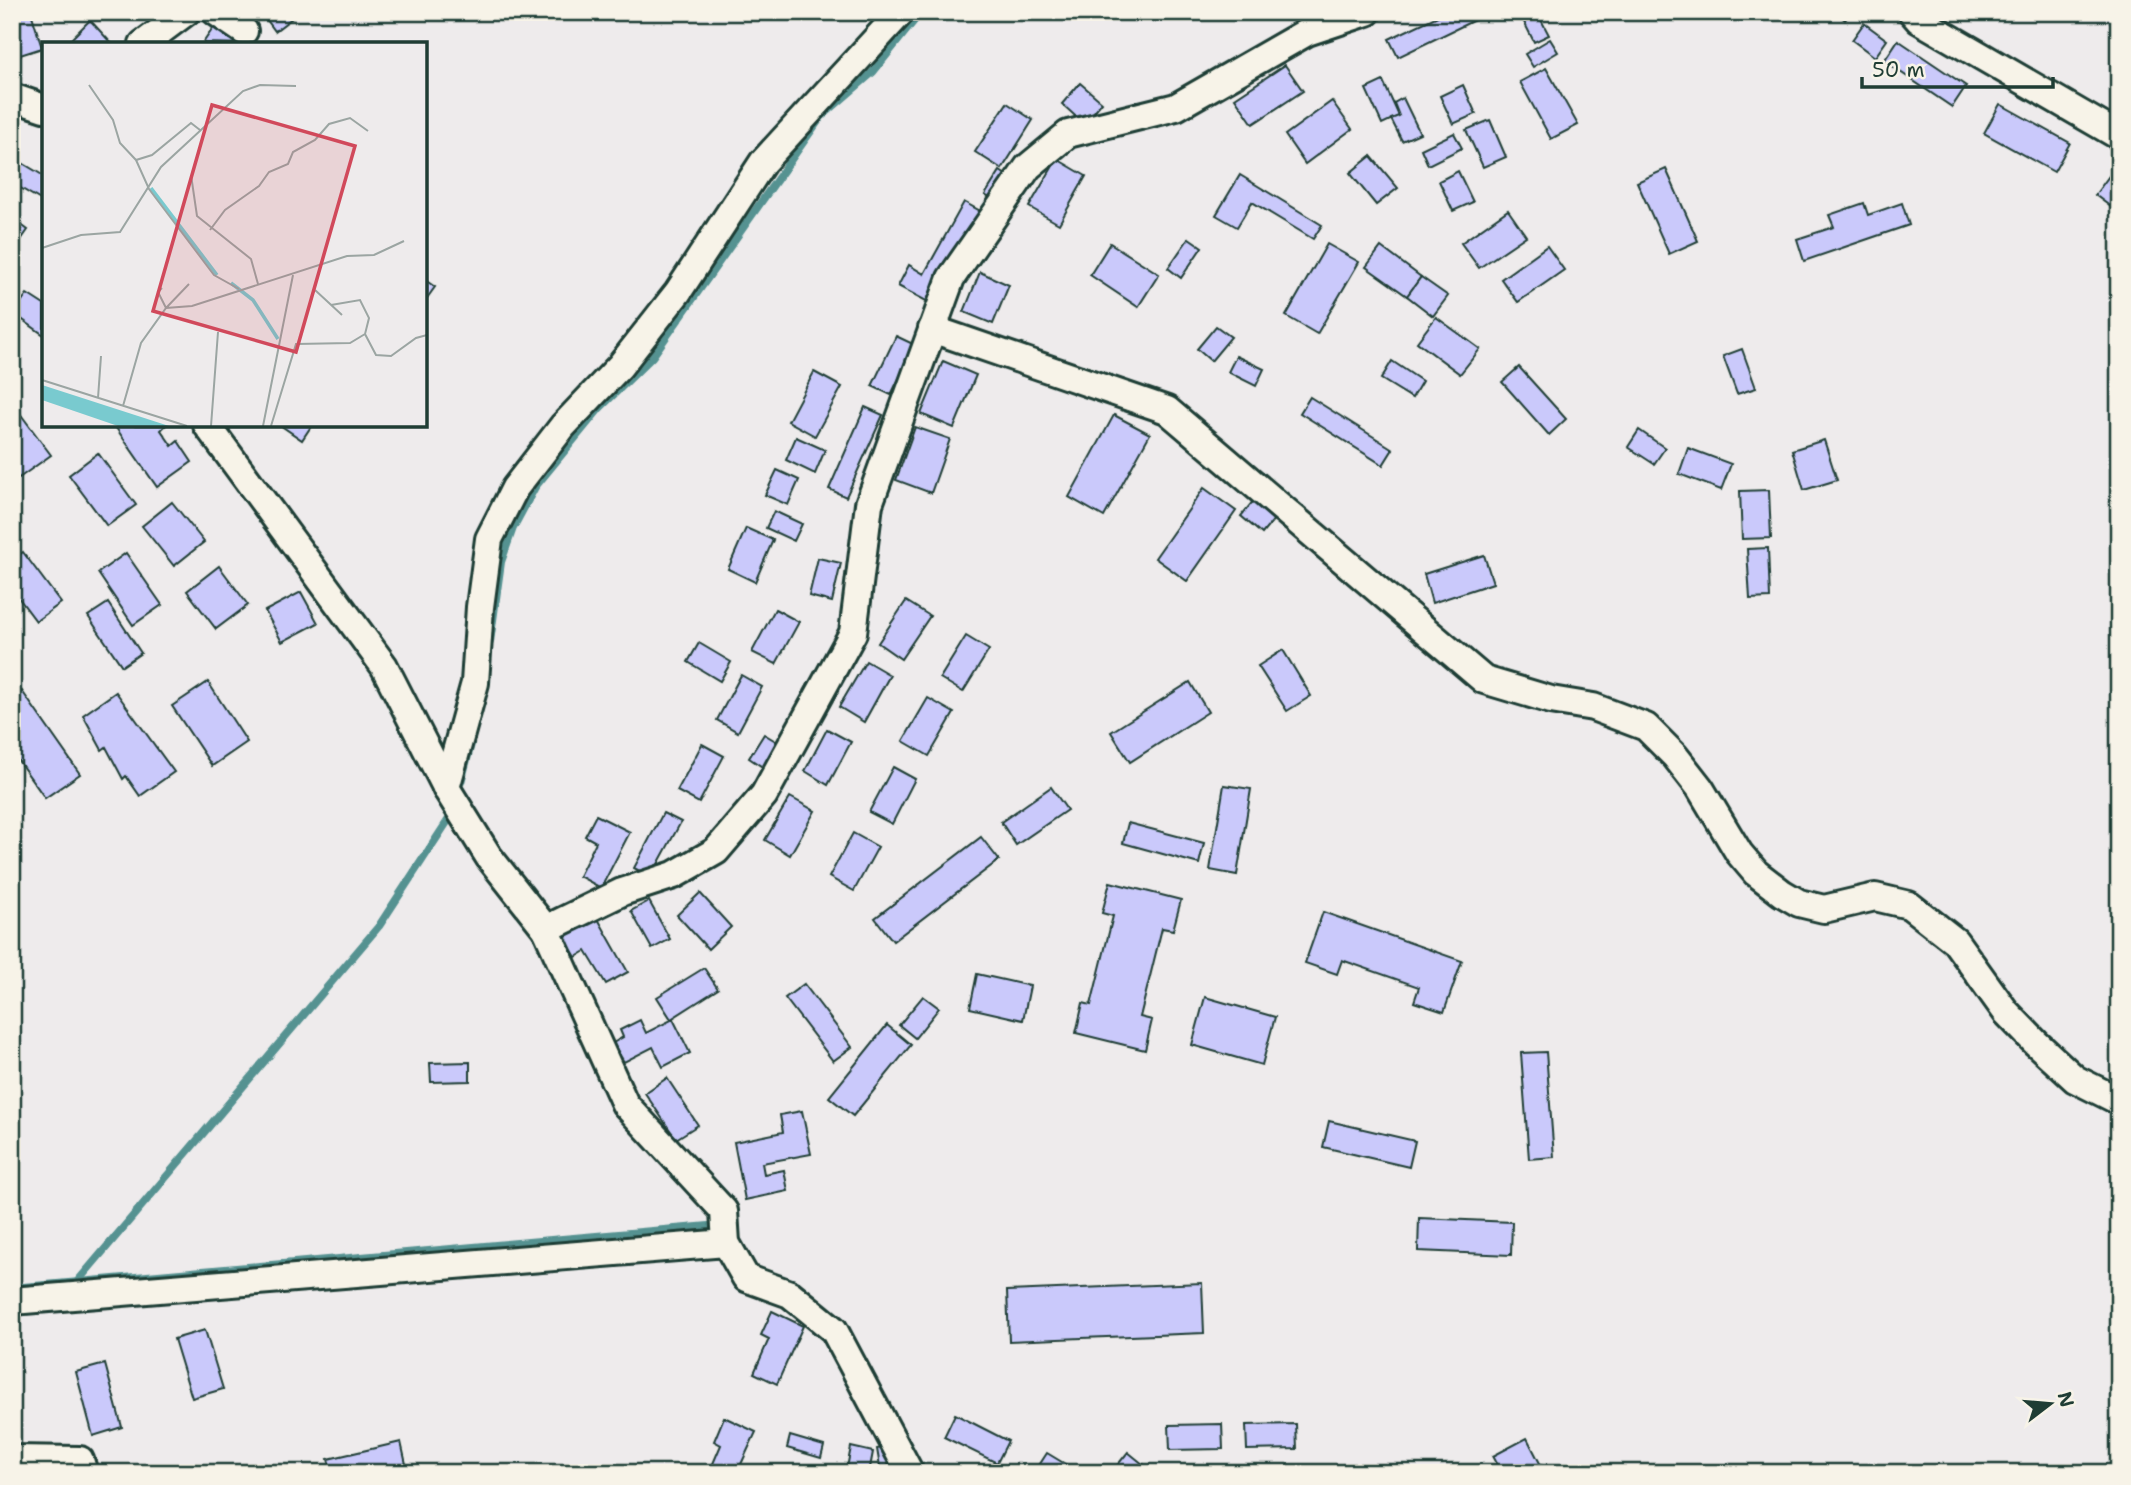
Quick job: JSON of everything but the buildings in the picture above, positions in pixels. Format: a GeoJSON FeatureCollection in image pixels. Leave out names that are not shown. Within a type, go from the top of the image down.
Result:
{"type":"FeatureCollection","features":[{"type":"Feature","properties":{"kind":"street"},"geometry":{"type":"LineString","coordinates":[[146,42],[186,12]]}},
{"type":"Feature","properties":{"kind":"street"},"geometry":{"type":"LineString","coordinates":[[216,12],[244,31]]}},
{"type":"Feature","properties":{"kind":"street"},"geometry":{"type":"LineString","coordinates":[[447,790],[475,683],[480,607],[489,539],[515,488],[563,426],[620,366],[678,292],[763,162],[901,12]]}},
{"type":"Feature","properties":{"kind":"street"},"geometry":{"type":"LineString","coordinates":[[546,929],[622,892],[674,875],[716,851],[764,795],[853,633],[869,504],[951,278],[1028,167],[1068,134],[1176,107],[1307,32],[1367,12]]}},
{"type":"Feature","properties":{"kind":"street"},"geometry":{"type":"LineString","coordinates":[[1912,12],[1919,20],[2119,136]]}},
{"type":"Feature","properties":{"kind":"street"},"geometry":{"type":"LineString","coordinates":[[12,97],[42,107]]}},
{"type":"Feature","properties":{"kind":"street"},"geometry":{"type":"LineString","coordinates":[[932,329],[1167,410],[1484,680],[1551,700],[1592,707],[1646,727],[1675,756],[1700,788],[1739,853],[1756,873],[1782,893],[1799,903],[1824,909],[1875,897],[1909,905],[1955,941],[2006,1012],[2065,1070],[2075,1079],[2119,1101]]}},
{"type":"Feature","properties":{"kind":"street"},"geometry":{"type":"LineString","coordinates":[[208,427],[384,666],[447,790],[489,857],[546,929],[625,1104],[724,1211],[726,1243],[746,1278],[790,1294],[834,1330],[910,1473]]}},
{"type":"Feature","properties":{"kind":"street"},"geometry":{"type":"LineString","coordinates":[[12,1301],[726,1243]]}},
{"type":"Feature","properties":{"kind":"street"},"geometry":{"type":"LineString","coordinates":[[12,1459],[80,1460],[84,1473]]}},
{"type":"Feature","properties":{"kind":"waterway"},"geometry":{"type":"LineString","coordinates":[[490,642],[501,562],[513,528],[535,487],[599,409],[652,357],[821,117],[873,72],[921,12]]}},
{"type":"Feature","properties":{"kind":"waterway"},"geometry":{"type":"LineString","coordinates":[[461,782],[471,744]]}},
{"type":"Feature","properties":{"kind":"waterway"},"geometry":{"type":"LineString","coordinates":[[77,1282],[379,926],[449,819],[452,808]]}},
{"type":"Feature","properties":{"kind":"waterway"},"geometry":{"type":"LineString","coordinates":[[12,1288],[709,1226]]}}]}
